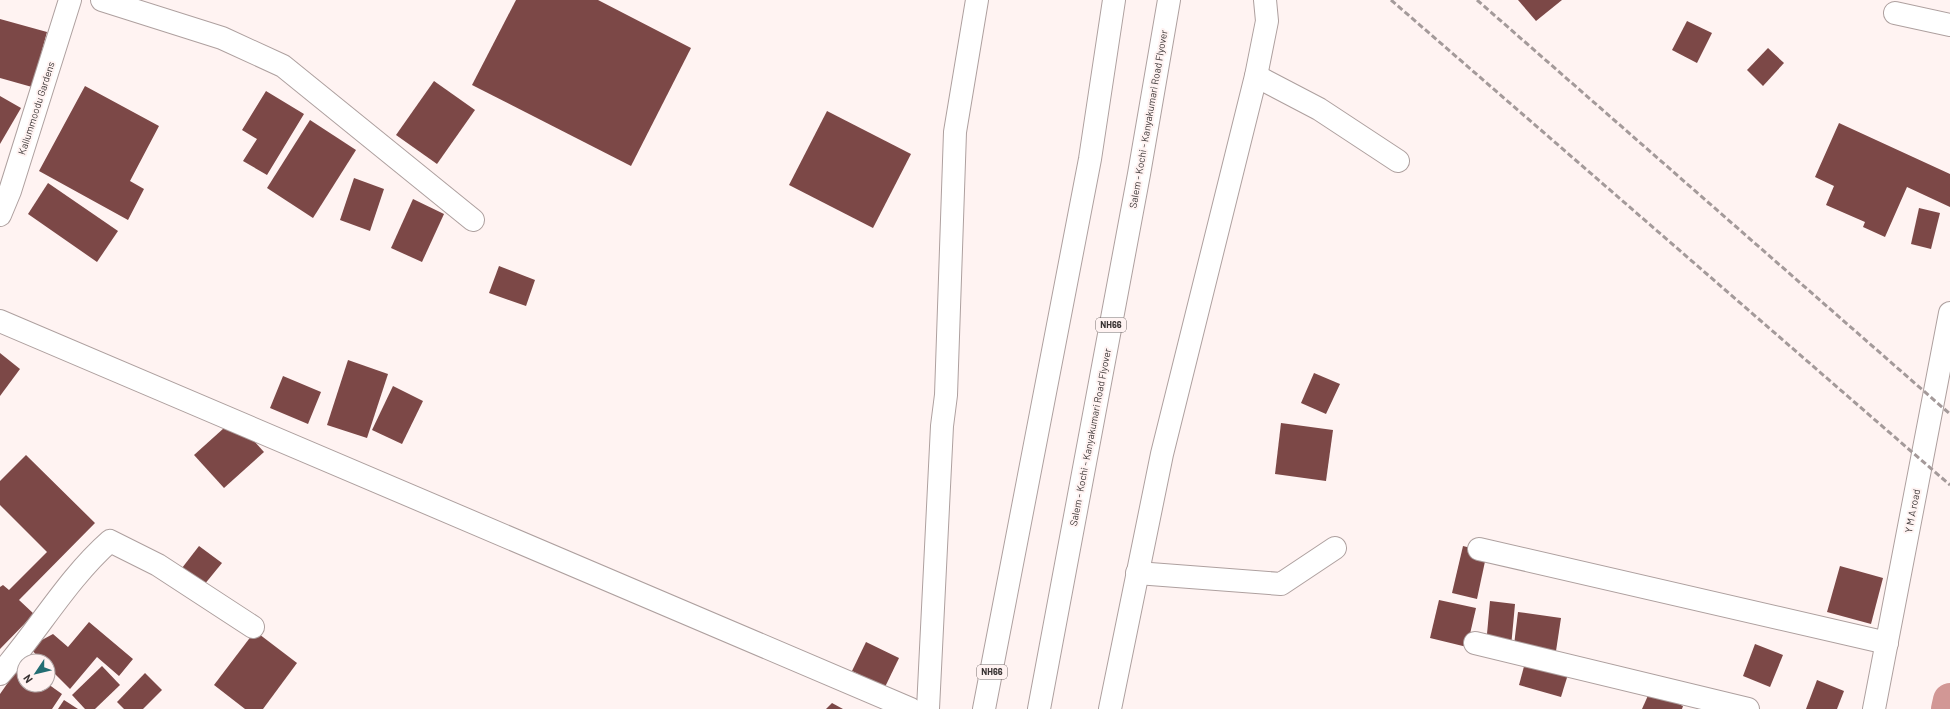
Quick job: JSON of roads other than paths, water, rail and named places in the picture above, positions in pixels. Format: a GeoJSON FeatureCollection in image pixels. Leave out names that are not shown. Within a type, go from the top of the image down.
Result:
{"type":"FeatureCollection","features":[{"type":"Feature","properties":{"kind":"main road","name":"Kallummoodu Gardens"},"geometry":{"type":"LineString","coordinates":[[0,215],[5,188],[70,0]]}},
{"type":"Feature","properties":{"kind":"main road"},"geometry":{"type":"LineString","coordinates":[[102,0],[222,38],[283,66],[473,220]]}},
{"type":"Feature","properties":{"kind":"main road"},"geometry":{"type":"LineString","coordinates":[[928,709],[942,426],[946,395],[955,132],[977,0]]}},
{"type":"Feature","properties":{"kind":"main road","name":"NH66"},"geometry":{"type":"LineString","coordinates":[[984,709],[1000,634],[1090,159],[1114,0]]}},
{"type":"Feature","properties":{"kind":"main road","name":"Salem - Kochi - Kanyakumari Road Flyover"},"geometry":{"type":"LineString","coordinates":[[1039,709],[1138,182],[1169,0]]}},
{"type":"Feature","properties":{"kind":"main road"},"geometry":{"type":"LineString","coordinates":[[1110,709],[1162,454],[1256,76],[1268,21],[1265,0]]}},
{"type":"Feature","properties":{"kind":"main road"},"geometry":{"type":"LineString","coordinates":[[1895,13],[1950,25]]}},
{"type":"Feature","properties":{"kind":"main road"},"geometry":{"type":"LineString","coordinates":[[1256,76],[1319,109],[1398,161]]}},
{"type":"Feature","properties":{"kind":"main road","name":"Y M A road"},"geometry":{"type":"LineString","coordinates":[[1874,709],[1950,313]]}},
{"type":"Feature","properties":{"kind":"main road"},"geometry":{"type":"LineString","coordinates":[[0,321],[911,709]]}},
{"type":"Feature","properties":{"kind":"main road"},"geometry":{"type":"LineString","coordinates":[[0,674],[47,613],[99,550],[110,541],[158,565],[253,627]]}},
{"type":"Feature","properties":{"kind":"main road"},"geometry":{"type":"LineString","coordinates":[[1137,573],[1280,584],[1335,548]]}},
{"type":"Feature","properties":{"kind":"main road"},"geometry":{"type":"LineString","coordinates":[[1479,549],[1887,643]]}},
{"type":"Feature","properties":{"kind":"main road"},"geometry":{"type":"LineString","coordinates":[[1475,643],[1748,709]]}},
{"type":"Feature","properties":{"kind":"waterway"},"geometry":{"type":"LineString","coordinates":[[1948,709],[1950,700]]}},
{"type":"Feature","properties":{"kind":"railway"},"geometry":{"type":"LineString","coordinates":[[1391,0],[1950,485]]}},
{"type":"Feature","properties":{"kind":"railway"},"geometry":{"type":"LineString","coordinates":[[1477,0],[1950,414]]}}]}
